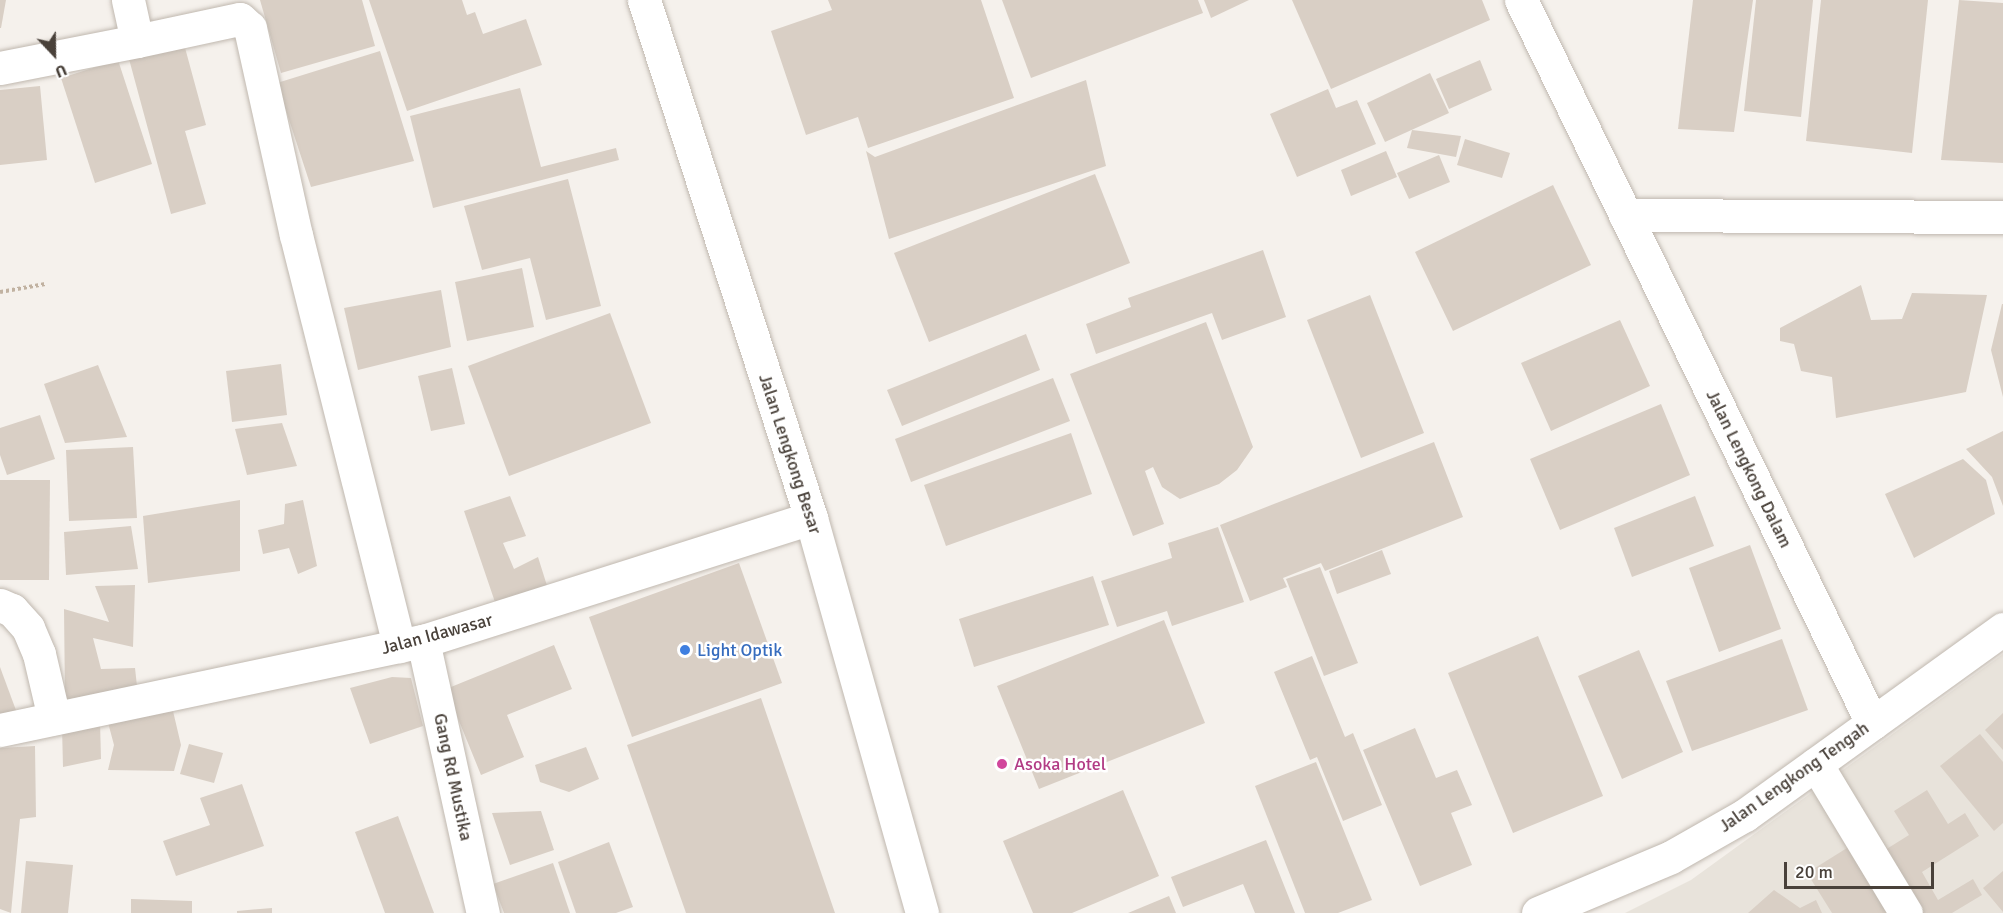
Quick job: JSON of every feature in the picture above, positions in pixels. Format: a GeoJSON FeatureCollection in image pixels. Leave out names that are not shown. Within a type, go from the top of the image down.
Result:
{"type":"FeatureCollection","features":[{"type":"Feature","properties":{"kind":"street"},"geometry":{"type":"LineString","coordinates":[[0,68],[137,41],[128,0]]}},
{"type":"Feature","properties":{"kind":"street","name":"Jalan Lengkong Besar"},"geometry":{"type":"LineString","coordinates":[[644,0],[811,518],[922,913]]}},
{"type":"Feature","properties":{"kind":"street","name":"Jalan Lengkong Dalam"},"geometry":{"type":"LineString","coordinates":[[1521,0],[1872,723]]}},
{"type":"Feature","properties":{"kind":"street","name":"Gang Rd Mustika"},"geometry":{"type":"LineString","coordinates":[[137,41],[240,19],[250,28],[297,235],[411,643],[483,913]]}},
{"type":"Feature","properties":{"kind":"street"},"geometry":{"type":"LineString","coordinates":[[1625,215],[2003,217]]}},
{"type":"Feature","properties":{"kind":"street","name":"Jalan Idawasar"},"geometry":{"type":"LineString","coordinates":[[0,730],[411,643],[811,518]]}},
{"type":"Feature","properties":{"kind":"street"},"geometry":{"type":"LineString","coordinates":[[0,605],[12,610],[28,628],[39,654],[54,718]]}},
{"type":"Feature","properties":{"kind":"street","name":"Jalan Lengkong Tengah"},"geometry":{"type":"LineString","coordinates":[[1538,913],[1671,857],[1745,815],[2003,629]]}},
{"type":"Feature","properties":{"kind":"street"},"geometry":{"type":"LineString","coordinates":[[1816,764],[1906,913]]}},
{"type":"Feature","properties":{"kind":"path"},"geometry":{"type":"LineString","coordinates":[[0,292],[45,284]]}},
{"type":"Feature","properties":{"kind":"shaded area"},"geometry":{"type":"Polygon","coordinates":[[[2003,654],[2003,913],[1625,913],[1691,880],[2003,654]]]}},
{"type":"Feature","properties":{"kind":"building"},"geometry":{"type":"Polygon","coordinates":[[[0,0],[6,0],[1,28],[0,28],[0,0]]]}},
{"type":"Feature","properties":{"kind":"building"},"geometry":{"type":"Polygon","coordinates":[[[260,0],[362,0],[375,46],[281,73],[260,0]]]}},
{"type":"Feature","properties":{"kind":"building"},"geometry":{"type":"Polygon","coordinates":[[[369,0],[462,0],[467,15],[475,12],[483,34],[526,19],[542,65],[407,111],[369,0]]]}},
{"type":"Feature","properties":{"kind":"building"},"geometry":{"type":"Polygon","coordinates":[[[828,0],[981,0],[1014,98],[868,148],[858,117],[806,135],[771,31],[832,10],[828,0]]]}},
{"type":"Feature","properties":{"kind":"building"},"geometry":{"type":"Polygon","coordinates":[[[1002,0],[1198,0],[1203,13],[1031,78],[1002,0]]]}},
{"type":"Feature","properties":{"kind":"building"},"geometry":{"type":"Polygon","coordinates":[[[1204,0],[1249,0],[1211,18],[1204,0]]]}},
{"type":"Feature","properties":{"kind":"building"},"geometry":{"type":"Polygon","coordinates":[[[1292,0],[1482,0],[1490,20],[1331,89],[1292,0]]]}},
{"type":"Feature","properties":{"kind":"building"},"geometry":{"type":"Polygon","coordinates":[[[1693,0],[1753,0],[1734,132],[1678,129],[1693,0]]]}},
{"type":"Feature","properties":{"kind":"building"},"geometry":{"type":"Polygon","coordinates":[[[1756,0],[1813,0],[1801,117],[1744,111],[1756,0]]]}},
{"type":"Feature","properties":{"kind":"building"},"geometry":{"type":"Polygon","coordinates":[[[1821,0],[1928,0],[1912,153],[1806,141],[1821,0]]]}},
{"type":"Feature","properties":{"kind":"building"},"geometry":{"type":"Polygon","coordinates":[[[1959,0],[2003,3],[2003,163],[1941,160],[1959,0]]]}},
{"type":"Feature","properties":{"kind":"building"},"geometry":{"type":"Polygon","coordinates":[[[184,44],[206,125],[185,131],[206,204],[171,214],[129,59],[184,44]]]}},
{"type":"Feature","properties":{"kind":"building"},"geometry":{"type":"Polygon","coordinates":[[[380,51],[414,161],[311,187],[277,83],[380,51]]]}},
{"type":"Feature","properties":{"kind":"building"},"geometry":{"type":"Polygon","coordinates":[[[118,60],[152,164],[95,183],[61,78],[118,60]]]}},
{"type":"Feature","properties":{"kind":"building"},"geometry":{"type":"Polygon","coordinates":[[[1480,60],[1492,90],[1449,109],[1436,79],[1480,60]]]}},
{"type":"Feature","properties":{"kind":"building"},"geometry":{"type":"Polygon","coordinates":[[[1430,73],[1449,113],[1385,142],[1367,103],[1430,73]]]}},
{"type":"Feature","properties":{"kind":"building"},"geometry":{"type":"Polygon","coordinates":[[[1086,80],[1106,166],[889,239],[866,151],[875,157],[1086,80]]]}},
{"type":"Feature","properties":{"kind":"building"},"geometry":{"type":"Polygon","coordinates":[[[40,86],[47,160],[0,165],[0,90],[40,86]]]}},
{"type":"Feature","properties":{"kind":"building"},"geometry":{"type":"Polygon","coordinates":[[[520,88],[541,167],[616,148],[619,160],[433,208],[410,116],[520,88]]]}},
{"type":"Feature","properties":{"kind":"building"},"geometry":{"type":"Polygon","coordinates":[[[1328,89],[1336,108],[1357,100],[1376,144],[1297,177],[1270,114],[1328,89]]]}},
{"type":"Feature","properties":{"kind":"building"},"geometry":{"type":"Polygon","coordinates":[[[1412,130],[1461,136],[1456,157],[1407,148],[1412,130]]]}},
{"type":"Feature","properties":{"kind":"building"},"geometry":{"type":"Polygon","coordinates":[[[1465,139],[1510,153],[1502,178],[1457,165],[1465,139]]]}},
{"type":"Feature","properties":{"kind":"building"},"geometry":{"type":"Polygon","coordinates":[[[1386,151],[1397,177],[1351,196],[1341,170],[1386,151]]]}},
{"type":"Feature","properties":{"kind":"building"},"geometry":{"type":"Polygon","coordinates":[[[1439,155],[1450,182],[1409,199],[1397,173],[1439,155]]]}},
{"type":"Feature","properties":{"kind":"building"},"geometry":{"type":"Polygon","coordinates":[[[1095,174],[1130,263],[929,342],[894,253],[1095,174]]]}},
{"type":"Feature","properties":{"kind":"building"},"geometry":{"type":"Polygon","coordinates":[[[568,179],[601,306],[546,320],[530,258],[482,270],[464,206],[568,179]]]}},
{"type":"Feature","properties":{"kind":"building"},"geometry":{"type":"Polygon","coordinates":[[[1553,185],[1591,265],[1453,331],[1415,252],[1553,185]]]}},
{"type":"Feature","properties":{"kind":"building"},"geometry":{"type":"Polygon","coordinates":[[[1263,250],[1286,317],[1222,340],[1212,313],[1096,354],[1086,324],[1131,307],[1128,298],[1263,250]]]}},
{"type":"Feature","properties":{"kind":"building"},"geometry":{"type":"Polygon","coordinates":[[[522,268],[534,327],[467,341],[455,282],[522,268]]]}},
{"type":"Feature","properties":{"kind":"building"},"geometry":{"type":"Polygon","coordinates":[[[1861,285],[1871,320],[1902,319],[1912,293],[1987,295],[1966,392],[1836,418],[1832,377],[1801,371],[1794,344],[1780,341],[1780,328],[1861,285]]]}},
{"type":"Feature","properties":{"kind":"building"},"geometry":{"type":"Polygon","coordinates":[[[441,290],[451,347],[358,370],[344,308],[441,290]]]}},
{"type":"Feature","properties":{"kind":"building"},"geometry":{"type":"Polygon","coordinates":[[[1370,295],[1424,433],[1361,458],[1307,320],[1370,295]]]}},
{"type":"Feature","properties":{"kind":"building"},"geometry":{"type":"Polygon","coordinates":[[[2003,304],[2003,397],[1991,350],[2003,304]]]}},
{"type":"Feature","properties":{"kind":"building"},"geometry":{"type":"Polygon","coordinates":[[[610,313],[651,423],[509,476],[468,366],[610,313]]]}},
{"type":"Feature","properties":{"kind":"building"},"geometry":{"type":"Polygon","coordinates":[[[1620,320],[1650,386],[1551,431],[1521,363],[1620,320]]]}},
{"type":"Feature","properties":{"kind":"building"},"geometry":{"type":"Polygon","coordinates":[[[1206,322],[1253,447],[1237,470],[1219,484],[1180,499],[1162,487],[1153,467],[1145,471],[1164,524],[1133,536],[1070,374],[1206,322]]]}},
{"type":"Feature","properties":{"kind":"building"},"geometry":{"type":"Polygon","coordinates":[[[1026,334],[1040,370],[902,426],[887,390],[1026,334]]]}},
{"type":"Feature","properties":{"kind":"building"},"geometry":{"type":"Polygon","coordinates":[[[281,364],[287,415],[232,422],[226,371],[281,364]]]}},
{"type":"Feature","properties":{"kind":"building"},"geometry":{"type":"Polygon","coordinates":[[[98,365],[127,437],[65,443],[44,384],[98,365]]]}},
{"type":"Feature","properties":{"kind":"building"},"geometry":{"type":"Polygon","coordinates":[[[452,368],[465,424],[431,431],[418,376],[452,368]]]}},
{"type":"Feature","properties":{"kind":"building"},"geometry":{"type":"Polygon","coordinates":[[[1053,378],[1070,421],[911,482],[895,439],[1053,378]]]}},
{"type":"Feature","properties":{"kind":"building"},"geometry":{"type":"Polygon","coordinates":[[[1661,404],[1690,475],[1560,530],[1530,459],[1661,404]]]}},
{"type":"Feature","properties":{"kind":"building"},"geometry":{"type":"Polygon","coordinates":[[[40,415],[55,459],[7,475],[0,455],[0,428],[40,415]]]}},
{"type":"Feature","properties":{"kind":"building"},"geometry":{"type":"Polygon","coordinates":[[[282,423],[297,466],[247,475],[235,429],[282,423]]]}},
{"type":"Feature","properties":{"kind":"building"},"geometry":{"type":"Polygon","coordinates":[[[2003,431],[2003,506],[1992,477],[1966,449],[2003,431]]]}},
{"type":"Feature","properties":{"kind":"building"},"geometry":{"type":"Polygon","coordinates":[[[1071,433],[1092,494],[946,546],[924,485],[1071,433]]]}},
{"type":"Feature","properties":{"kind":"building"},"geometry":{"type":"Polygon","coordinates":[[[1434,442],[1463,517],[1325,571],[1321,563],[1283,578],[1287,587],[1250,601],[1220,525],[1434,442]]]}},
{"type":"Feature","properties":{"kind":"building"},"geometry":{"type":"Polygon","coordinates":[[[133,447],[137,518],[69,521],[66,450],[133,447]]]}},
{"type":"Feature","properties":{"kind":"building"},"geometry":{"type":"Polygon","coordinates":[[[1963,459],[1986,480],[1995,514],[1914,558],[1885,494],[1963,459]]]}},
{"type":"Feature","properties":{"kind":"building"},"geometry":{"type":"Polygon","coordinates":[[[0,480],[50,480],[49,580],[0,580],[0,480]]]}},
{"type":"Feature","properties":{"kind":"building"},"geometry":{"type":"Polygon","coordinates":[[[510,496],[526,536],[503,543],[514,569],[538,557],[549,592],[497,608],[464,511],[510,496]]]}},
{"type":"Feature","properties":{"kind":"building"},"geometry":{"type":"Polygon","coordinates":[[[1695,496],[1714,546],[1632,577],[1614,528],[1695,496]]]}},
{"type":"Feature","properties":{"kind":"building"},"geometry":{"type":"Polygon","coordinates":[[[240,500],[240,571],[148,583],[143,516],[240,500]]]}},
{"type":"Feature","properties":{"kind":"building"},"geometry":{"type":"Polygon","coordinates":[[[303,500],[317,566],[298,574],[289,548],[263,554],[258,530],[284,524],[285,504],[303,500]]]}},
{"type":"Feature","properties":{"kind":"building"},"geometry":{"type":"Polygon","coordinates":[[[131,526],[138,569],[66,575],[64,532],[131,526]]]}},
{"type":"Feature","properties":{"kind":"building"},"geometry":{"type":"Polygon","coordinates":[[[1218,527],[1244,602],[1172,626],[1167,611],[1117,627],[1101,581],[1172,558],[1168,543],[1218,527]]]}},
{"type":"Feature","properties":{"kind":"building"},"geometry":{"type":"Polygon","coordinates":[[[1750,545],[1781,629],[1719,652],[1689,568],[1750,545]]]}},
{"type":"Feature","properties":{"kind":"building"},"geometry":{"type":"Polygon","coordinates":[[[1382,550],[1391,574],[1337,594],[1329,571],[1382,550]]]}},
{"type":"Feature","properties":{"kind":"building","name":"Light Optik"},"geometry":{"type":"Polygon","coordinates":[[[739,563],[782,683],[632,737],[589,617],[739,563]]]}},
{"type":"Feature","properties":{"kind":"building"},"geometry":{"type":"Polygon","coordinates":[[[1320,567],[1358,663],[1324,676],[1286,579],[1320,567]]]}},
{"type":"Feature","properties":{"kind":"building"},"geometry":{"type":"Polygon","coordinates":[[[1093,576],[1109,625],[974,667],[959,619],[1093,576]]]}},
{"type":"Feature","properties":{"kind":"building"},"geometry":{"type":"Polygon","coordinates":[[[135,585],[133,647],[93,638],[101,669],[135,668],[137,686],[65,700],[64,609],[109,622],[95,586],[135,585]]]}},
{"type":"Feature","properties":{"kind":"building"},"geometry":{"type":"Polygon","coordinates":[[[1164,620],[1205,723],[1039,789],[997,686],[1164,620]]]}},
{"type":"Feature","properties":{"kind":"building"},"geometry":{"type":"Polygon","coordinates":[[[1538,636],[1603,796],[1513,833],[1448,673],[1538,636]]]}},
{"type":"Feature","properties":{"kind":"building"},"geometry":{"type":"Polygon","coordinates":[[[1782,639],[1808,710],[1692,751],[1666,681],[1782,639]]]}},
{"type":"Feature","properties":{"kind":"building"},"geometry":{"type":"Polygon","coordinates":[[[554,645],[572,689],[507,715],[524,757],[481,775],[446,689],[554,645]]]}},
{"type":"Feature","properties":{"kind":"building"},"geometry":{"type":"Polygon","coordinates":[[[1639,650],[1683,752],[1622,779],[1578,676],[1639,650]]]}},
{"type":"Feature","properties":{"kind":"building"},"geometry":{"type":"Polygon","coordinates":[[[1312,656],[1345,737],[1353,733],[1382,805],[1343,821],[1317,757],[1310,760],[1274,672],[1312,656]]]}},
{"type":"Feature","properties":{"kind":"building"},"geometry":{"type":"Polygon","coordinates":[[[0,667],[17,713],[0,719],[0,667]]]}},
{"type":"Feature","properties":{"kind":"building"},"geometry":{"type":"Polygon","coordinates":[[[392,677],[411,678],[423,726],[370,744],[350,688],[392,677]]]}},
{"type":"Feature","properties":{"kind":"building"},"geometry":{"type":"Polygon","coordinates":[[[761,698],[835,913],[686,913],[627,745],[761,698]]]}},
{"type":"Feature","properties":{"kind":"building"},"geometry":{"type":"Polygon","coordinates":[[[173,711],[181,745],[174,771],[108,770],[114,745],[106,715],[173,711]]]}},
{"type":"Feature","properties":{"kind":"building"},"geometry":{"type":"Polygon","coordinates":[[[2003,713],[2003,750],[1985,730],[2003,713]]]}},
{"type":"Feature","properties":{"kind":"building"},"geometry":{"type":"Polygon","coordinates":[[[100,722],[101,759],[63,767],[62,727],[100,722]]]}},
{"type":"Feature","properties":{"kind":"building"},"geometry":{"type":"Polygon","coordinates":[[[1415,728],[1436,778],[1457,770],[1472,805],[1451,813],[1472,865],[1420,886],[1363,750],[1415,728]]]}},
{"type":"Feature","properties":{"kind":"building"},"geometry":{"type":"Polygon","coordinates":[[[1980,734],[2003,762],[2003,823],[1994,831],[1940,766],[1980,734]]]}},
{"type":"Feature","properties":{"kind":"building"},"geometry":{"type":"Polygon","coordinates":[[[189,744],[223,753],[214,783],[180,774],[189,744]]]}},
{"type":"Feature","properties":{"kind":"building"},"geometry":{"type":"Polygon","coordinates":[[[35,746],[36,817],[20,819],[11,913],[0,909],[0,748],[35,746]]]}},
{"type":"Feature","properties":{"kind":"building"},"geometry":{"type":"Polygon","coordinates":[[[586,747],[599,779],[569,792],[540,782],[535,765],[586,747]]]}},
{"type":"Feature","properties":{"kind":"building"},"geometry":{"type":"Polygon","coordinates":[[[1316,762],[1372,900],[1338,913],[1305,913],[1255,786],[1316,762]]]}},
{"type":"Feature","properties":{"kind":"building"},"geometry":{"type":"Polygon","coordinates":[[[242,784],[264,846],[176,876],[163,841],[210,825],[200,798],[242,784]]]}},
{"type":"Feature","properties":{"kind":"building"},"geometry":{"type":"Polygon","coordinates":[[[1123,790],[1159,876],[1072,913],[1033,913],[1003,841],[1123,790]]]}},
{"type":"Feature","properties":{"kind":"building"},"geometry":{"type":"Polygon","coordinates":[[[1927,790],[1948,824],[1965,813],[1979,836],[1922,872],[1938,900],[1973,879],[1982,895],[1952,913],[1912,913],[1877,855],[1909,835],[1894,811],[1927,790]]]}},
{"type":"Feature","properties":{"kind":"building"},"geometry":{"type":"Polygon","coordinates":[[[541,811],[554,850],[510,865],[492,813],[541,811]]]}},
{"type":"Feature","properties":{"kind":"building"},"geometry":{"type":"Polygon","coordinates":[[[398,816],[434,913],[385,913],[355,832],[398,816]]]}},
{"type":"Feature","properties":{"kind":"building"},"geometry":{"type":"Polygon","coordinates":[[[1266,840],[1295,913],[1255,913],[1243,884],[1183,907],[1171,877],[1266,840]]]}},
{"type":"Feature","properties":{"kind":"building"},"geometry":{"type":"Polygon","coordinates":[[[609,842],[633,907],[616,913],[576,913],[558,862],[609,842]]]}},
{"type":"Feature","properties":{"kind":"building"},"geometry":{"type":"Polygon","coordinates":[[[1855,843],[1892,913],[1832,913],[1807,873],[1855,843]]]}},
{"type":"Feature","properties":{"kind":"building"},"geometry":{"type":"Polygon","coordinates":[[[26,861],[73,865],[68,913],[21,913],[26,861]]]}},
{"type":"Feature","properties":{"kind":"building"},"geometry":{"type":"Polygon","coordinates":[[[553,863],[570,913],[504,913],[493,884],[553,863]]]}},
{"type":"Feature","properties":{"kind":"building"},"geometry":{"type":"Polygon","coordinates":[[[2003,871],[2003,912],[1983,888],[2003,871]]]}},
{"type":"Feature","properties":{"kind":"building"},"geometry":{"type":"Polygon","coordinates":[[[1774,890],[1800,908],[1816,900],[1822,913],[1748,913],[1774,890]]]}},
{"type":"Feature","properties":{"kind":"building"},"geometry":{"type":"Polygon","coordinates":[[[1169,896],[1176,913],[1128,913],[1169,896]]]}},
{"type":"Feature","properties":{"kind":"building"},"geometry":{"type":"Polygon","coordinates":[[[131,899],[192,901],[192,913],[131,913],[131,899]]]}},
{"type":"Feature","properties":{"kind":"building"},"geometry":{"type":"Polygon","coordinates":[[[272,908],[272,913],[237,913],[237,911],[272,908]]]}},
{"type":"Feature","properties":{"kind":"place","name":"Light Optik"},"geometry":{"type":"Point","coordinates":[685,650]}},
{"type":"Feature","properties":{"kind":"place","name":"Asoka Hotel"},"geometry":{"type":"Point","coordinates":[1002,764]}}]}
